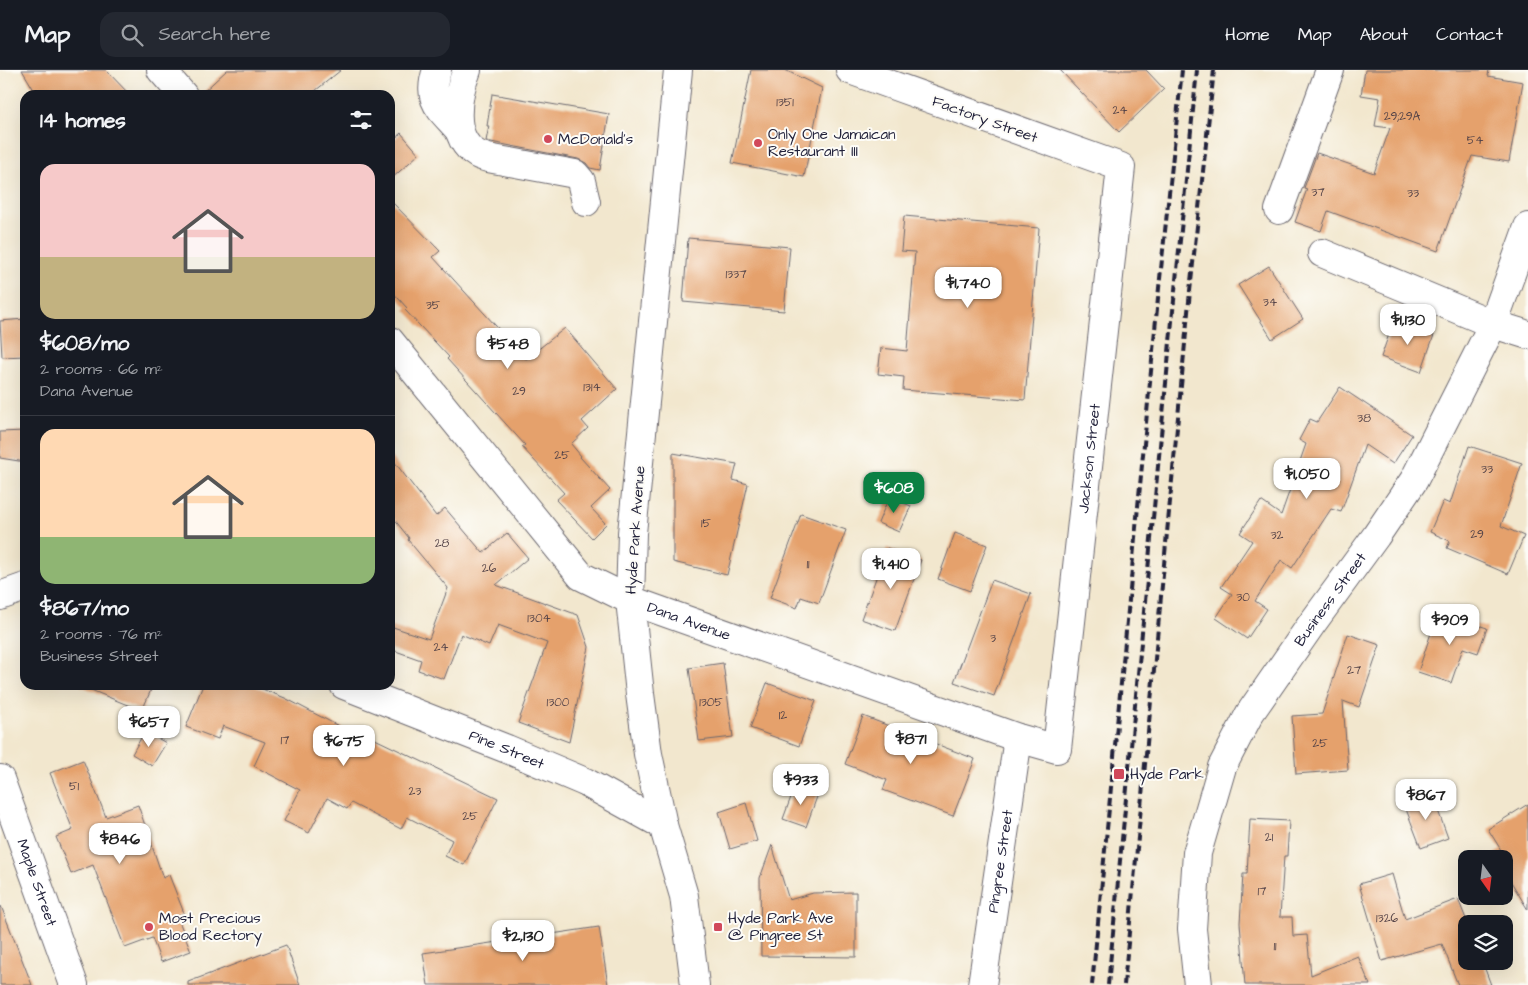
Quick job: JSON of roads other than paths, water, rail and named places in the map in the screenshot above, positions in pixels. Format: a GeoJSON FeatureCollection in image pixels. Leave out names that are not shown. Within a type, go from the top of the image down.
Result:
{"type":"FeatureCollection","features":[{"type":"Feature","properties":{"kind":"street"},"geometry":{"type":"LineString","coordinates":[[162,70],[179,90]]}},
{"type":"Feature","properties":{"kind":"street"},"geometry":{"type":"LineString","coordinates":[[437,70],[432,84],[432,96],[459,130],[466,144],[477,154],[488,158],[575,174],[581,181],[586,202]]}},
{"type":"Feature","properties":{"kind":"street"},"geometry":{"type":"LineString","coordinates":[[459,130],[460,99],[467,70]]}},
{"type":"Feature","properties":{"kind":"street","name":"Hyde Park Avenue"},"geometry":{"type":"LineString","coordinates":[[678,70],[632,533],[630,600],[647,746],[663,825],[684,896],[695,985]]}},
{"type":"Feature","properties":{"kind":"street","name":"Factory Street"},"geometry":{"type":"LineString","coordinates":[[850,70],[1121,167]]}},
{"type":"Feature","properties":{"kind":"street"},"geometry":{"type":"LineString","coordinates":[[1279,210],[1330,70]]}},
{"type":"Feature","properties":{"kind":"street","name":"Jackson Street"},"geometry":{"type":"LineString","coordinates":[[1057,750],[1121,167]]}},
{"type":"Feature","properties":{"kind":"street","name":"Business Street"},"geometry":{"type":"LineString","coordinates":[[1198,985],[1192,929],[1197,853],[1222,767],[1250,713],[1414,480],[1493,324],[1528,227]]}},
{"type":"Feature","properties":{"kind":"street"},"geometry":{"type":"LineString","coordinates":[[1322,253],[1493,324],[1528,335]]}},
{"type":"Feature","properties":{"kind":"street","name":"Dana Avenue"},"geometry":{"type":"LineString","coordinates":[[395,347],[581,576],[630,600],[1018,738],[1057,750]]}},
{"type":"Feature","properties":{"kind":"street"},"geometry":{"type":"LineString","coordinates":[[0,596],[20,589]]}},
{"type":"Feature","properties":{"kind":"street","name":"Pine Street"},"geometry":{"type":"LineString","coordinates":[[357,690],[508,749],[584,782],[663,825]]}},
{"type":"Feature","properties":{"kind":"street","name":"Pingree Street"},"geometry":{"type":"LineString","coordinates":[[982,985],[1018,738]]}},
{"type":"Feature","properties":{"kind":"street","name":"Maple Street"},"geometry":{"type":"LineString","coordinates":[[0,779],[74,985]]}},
{"type":"Feature","properties":{"kind":"railway"},"geometry":{"type":"LineString","coordinates":[[1092,985],[1159,288],[1182,70]]}},
{"type":"Feature","properties":{"kind":"railway"},"geometry":{"type":"LineString","coordinates":[[1108,985],[1197,70]]}},
{"type":"Feature","properties":{"kind":"railway"},"geometry":{"type":"LineString","coordinates":[[1124,985],[1190,291],[1214,70]]}},
{"type":"Feature","properties":{"kind":"place","name":"McDonald's"},"geometry":{"type":"Point","coordinates":[548,139]}},
{"type":"Feature","properties":{"kind":"place","name":"Only One Jamaican Restaurant III"},"geometry":{"type":"Point","coordinates":[758,143]}},
{"type":"Feature","properties":{"kind":"place","name":"Hyde Park"},"geometry":{"type":"Point","coordinates":[1119,774]}},
{"type":"Feature","properties":{"kind":"place","name":"Most Precious Blood Rectory"},"geometry":{"type":"Point","coordinates":[149,927]}},
{"type":"Feature","properties":{"kind":"place","name":"Hyde Park Ave @ Pingree St"},"geometry":{"type":"Point","coordinates":[718,927]}}]}
